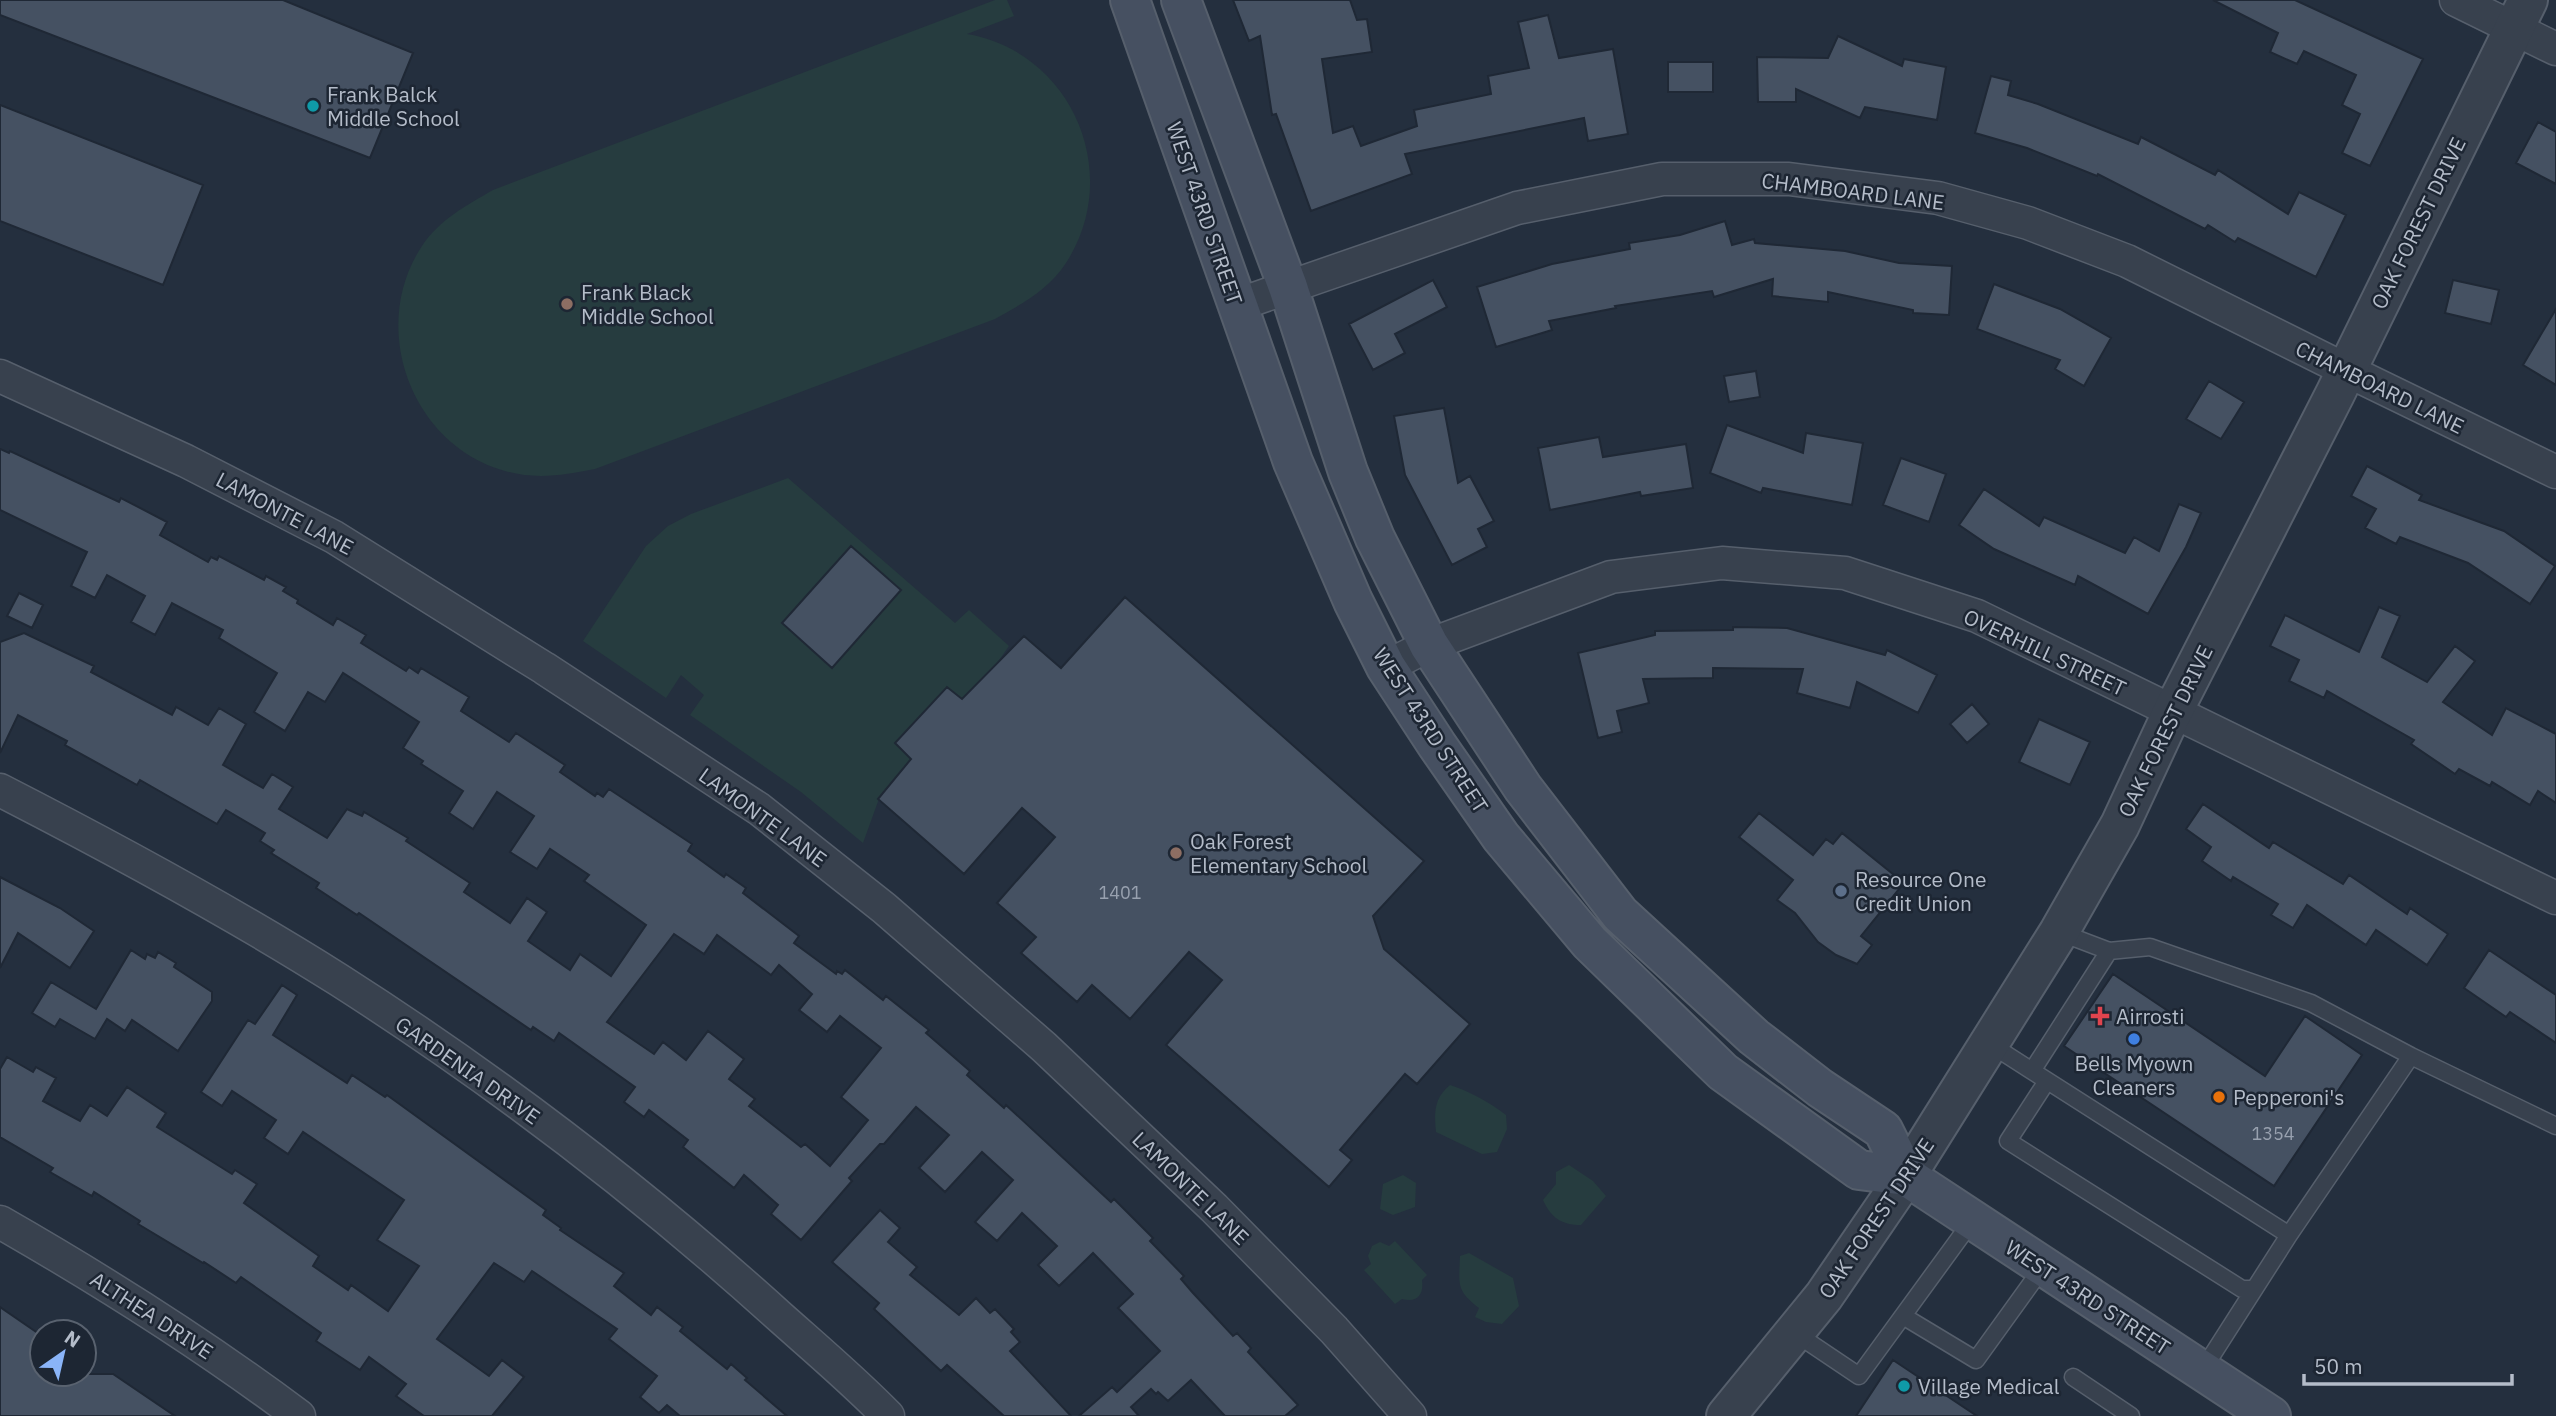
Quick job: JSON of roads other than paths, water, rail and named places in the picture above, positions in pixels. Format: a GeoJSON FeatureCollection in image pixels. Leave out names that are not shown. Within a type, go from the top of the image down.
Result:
{"type":"FeatureCollection","features":[{"type":"Feature","properties":{"kind":"main road","name":"WEST 43RD STREET"},"geometry":{"type":"LineString","coordinates":[[1130,0],[1293,462],[1353,601],[1386,667],[1501,837],[1590,943],[1723,1072],[1859,1170],[1906,1176],[2202,1371],[2254,1411]]}},
{"type":"Feature","properties":{"kind":"main road","name":"WEST 43RD STREET"},"geometry":{"type":"LineString","coordinates":[[1181,0],[1288,287],[1348,472],[1375,538],[1429,645],[1523,788],[1620,914],[1754,1037],[1820,1088],[1883,1130],[1906,1176]]}},
{"type":"Feature","properties":{"kind":"street"},"geometry":{"type":"LineString","coordinates":[[2456,0],[2521,14],[2556,49]]}},
{"type":"Feature","properties":{"kind":"street","name":"OAK FOREST DRIVE"},"geometry":{"type":"LineString","coordinates":[[1726,1416],[1824,1296],[1906,1176],[2059,932],[2120,825],[2172,713],[2346,370],[2521,14]]}},
{"type":"Feature","properties":{"kind":"street","name":"CHAMBOARD LANE"},"geometry":{"type":"LineString","coordinates":[[1237,305],[1517,208],[1662,179],[1789,179],[1938,198],[2028,223],[2127,261],[2556,472]]}},
{"type":"Feature","properties":{"kind":"street","name":"LAMONTE LANE"},"geometry":{"type":"LineString","coordinates":[[0,376],[186,461],[334,537],[544,668],[759,808],[884,908],[1045,1047],[1214,1208],[1334,1330],[1410,1416]]}},
{"type":"Feature","properties":{"kind":"street","name":"OVERHILL STREET"},"geometry":{"type":"LineString","coordinates":[[1386,667],[1429,645],[1611,577],[1722,563],[1845,573],[1977,617],[2556,898]]}},
{"type":"Feature","properties":{"kind":"street","name":"GARDENIA DRIVE"},"geometry":{"type":"LineString","coordinates":[[0,790],[128,856],[327,973],[465,1065],[649,1205],[740,1281],[888,1416]]}},
{"type":"Feature","properties":{"kind":"street","name":"ALTHEA DRIVE"},"geometry":{"type":"LineString","coordinates":[[0,1222],[60,1256],[240,1372],[299,1416]]}},
{"type":"Feature","properties":{"kind":"lane"},"geometry":{"type":"LineString","coordinates":[[2059,932],[2109,951],[2150,947],[2299,999],[2556,1126]]}},
{"type":"Feature","properties":{"kind":"lane"},"geometry":{"type":"LineString","coordinates":[[2032,1072],[2109,951]]}},
{"type":"Feature","properties":{"kind":"lane"},"geometry":{"type":"LineString","coordinates":[[1990,1044],[2289,1235]]}},
{"type":"Feature","properties":{"kind":"lane"},"geometry":{"type":"LineString","coordinates":[[2202,1371],[2289,1235],[2411,1056]]}},
{"type":"Feature","properties":{"kind":"lane"},"geometry":{"type":"LineString","coordinates":[[2047,1081],[2008,1141],[2242,1289],[2254,1289]]}},
{"type":"Feature","properties":{"kind":"lane"},"geometry":{"type":"LineString","coordinates":[[1795,1333],[1859,1376],[1972,1220]]}},
{"type":"Feature","properties":{"kind":"lane"},"geometry":{"type":"LineString","coordinates":[[1903,1316],[1976,1360],[2043,1267]]}},
{"type":"Feature","properties":{"kind":"lane"},"geometry":{"type":"LineString","coordinates":[[2073,1377],[2131,1416]]}},
{"type":"Feature","properties":{"kind":"place","name":"Frank Balck Middle School"},"geometry":{"type":"Point","coordinates":[313,106]}},
{"type":"Feature","properties":{"kind":"place","name":"Frank Black Middle School"},"geometry":{"type":"Point","coordinates":[567,304]}},
{"type":"Feature","properties":{"kind":"place","name":"Oak Forest Elementary School"},"geometry":{"type":"Point","coordinates":[1176,853]}},
{"type":"Feature","properties":{"kind":"place","name":"Resource One Credit Union"},"geometry":{"type":"Point","coordinates":[1841,891]}},
{"type":"Feature","properties":{"kind":"place","name":"Airrosti"},"geometry":{"type":"Point","coordinates":[2100,1016]}},
{"type":"Feature","properties":{"kind":"place","name":"Bells Myown Cleaners"},"geometry":{"type":"Point","coordinates":[2134,1039]}},
{"type":"Feature","properties":{"kind":"place","name":"Pepperoni's"},"geometry":{"type":"Point","coordinates":[2219,1097]}},
{"type":"Feature","properties":{"kind":"place","name":"Village Medical"},"geometry":{"type":"Point","coordinates":[1904,1386]}}]}
